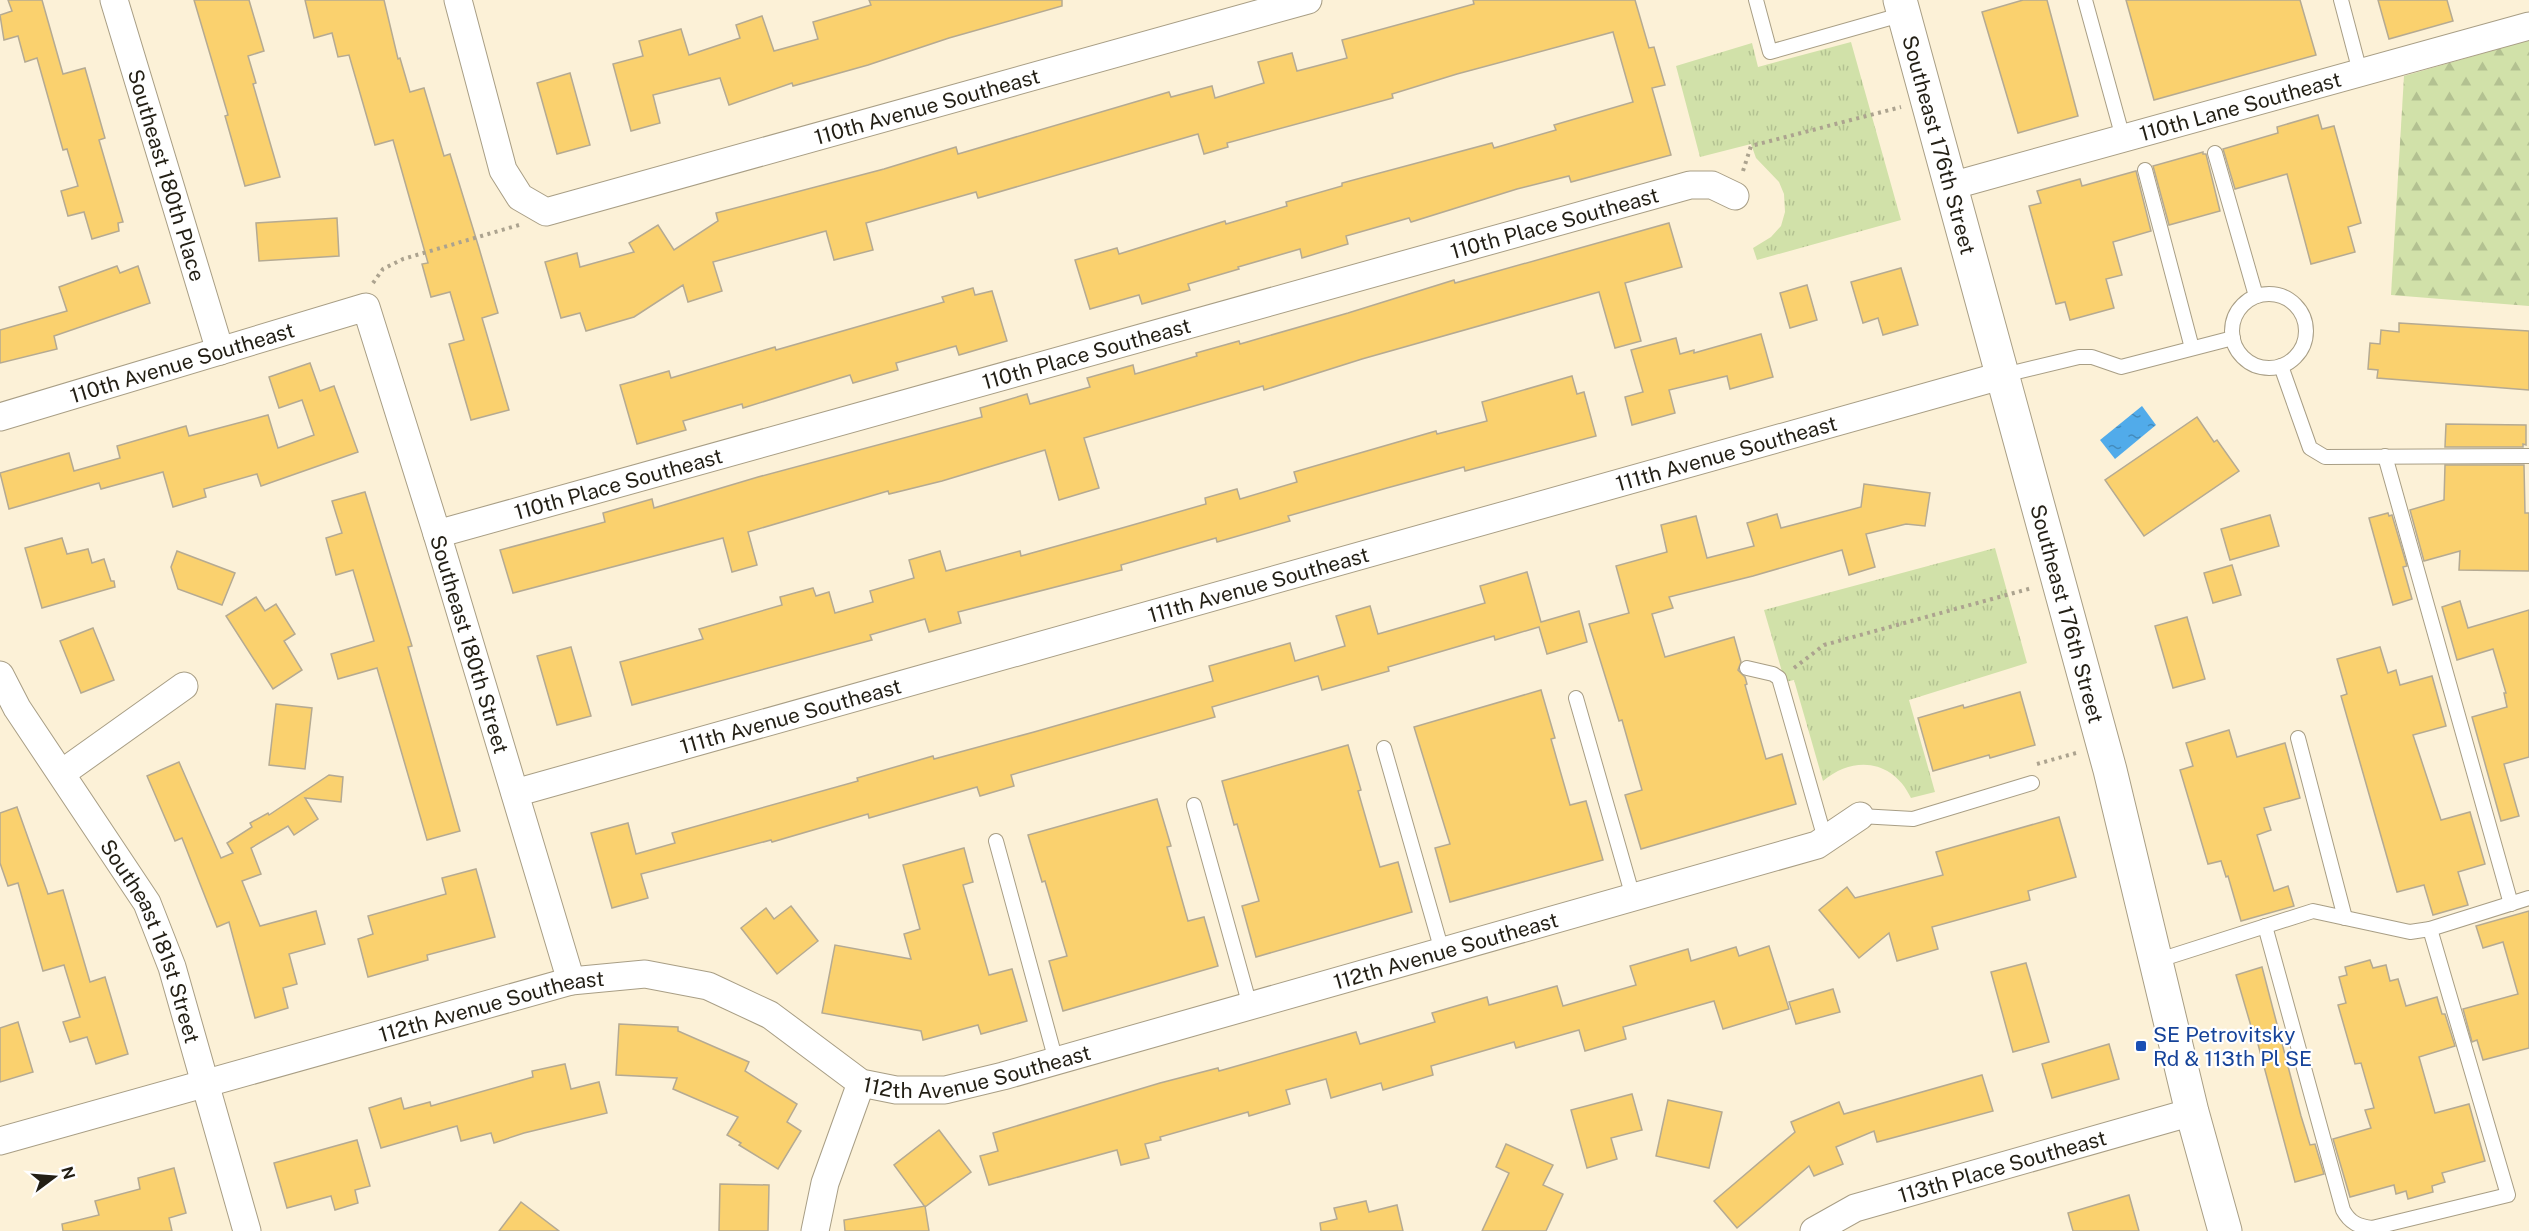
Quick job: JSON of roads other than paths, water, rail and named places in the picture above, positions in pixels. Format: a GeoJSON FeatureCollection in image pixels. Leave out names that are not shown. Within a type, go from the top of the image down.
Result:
{"type":"FeatureCollection","features":[{"type":"Feature","properties":{"kind":"main road","name":"Southeast 176th Street"},"geometry":{"type":"LineString","coordinates":[[1902,7],[2103,745],[2192,1112],[2225,1231]]}},
{"type":"Feature","properties":{"kind":"street","name":"Southeast 180th Place"},"geometry":{"type":"LineString","coordinates":[[114,0],[220,351]]}},
{"type":"Feature","properties":{"kind":"street","name":"110th Avenue Southeast"},"geometry":{"type":"LineString","coordinates":[[458,0],[503,170],[520,197],[546,212],[1308,0]]}},
{"type":"Feature","properties":{"kind":"street","name":"110th Lane Southeast"},"geometry":{"type":"LineString","coordinates":[[1951,186],[2529,26]]}},
{"type":"Feature","properties":{"kind":"street","name":"110th Place Southeast"},"geometry":{"type":"LineString","coordinates":[[437,534],[1690,185],[1712,185],[1735,196]]}},
{"type":"Feature","properties":{"kind":"street","name":"110th Avenue Southeast"},"geometry":{"type":"LineString","coordinates":[[0,417],[366,307]]}},
{"type":"Feature","properties":{"kind":"street","name":"Southeast 180th Street"},"geometry":{"type":"LineString","coordinates":[[366,307],[437,534],[571,981]]}},
{"type":"Feature","properties":{"kind":"street","name":"111th Avenue Southeast"},"geometry":{"type":"LineString","coordinates":[[515,793],[2004,375]]}},
{"type":"Feature","properties":{"kind":"street","name":"Southeast 181st Street"},"geometry":{"type":"LineString","coordinates":[[0,675],[17,708],[147,903],[172,967],[247,1231]]}},
{"type":"Feature","properties":{"kind":"street"},"geometry":{"type":"LineString","coordinates":[[62,773],[184,686]]}},
{"type":"Feature","properties":{"kind":"street","name":"112th Avenue Southeast"},"geometry":{"type":"LineString","coordinates":[[0,1141],[571,981],[645,974],[708,986],[770,1015],[861,1083],[896,1090],[945,1090],[1056,1061],[1817,845],[1860,816]]}},
{"type":"Feature","properties":{"kind":"street"},"geometry":{"type":"LineString","coordinates":[[815,1231],[825,1183],[861,1083]]}},
{"type":"Feature","properties":{"kind":"street","name":"113th Place Southeast"},"geometry":{"type":"LineString","coordinates":[[1814,1231],[1855,1208],[2192,1112]]}},
{"type":"Feature","properties":{"kind":"lane"},"geometry":{"type":"LineString","coordinates":[[1756,0],[1770,52],[1902,7]]}},
{"type":"Feature","properties":{"kind":"lane"},"geometry":{"type":"LineString","coordinates":[[2085,0],[2123,138]]}},
{"type":"Feature","properties":{"kind":"lane"},"geometry":{"type":"LineString","coordinates":[[2340,0],[2360,72]]}},
{"type":"Feature","properties":{"kind":"lane"},"geometry":{"type":"LineString","coordinates":[[2215,153],[2256,296]]}},
{"type":"Feature","properties":{"kind":"lane"},"geometry":{"type":"LineString","coordinates":[[2145,170],[2192,348]]}},
{"type":"Feature","properties":{"kind":"lane"},"geometry":{"type":"LineString","coordinates":[[2271,294],[2285,298],[2296,306],[2304,319],[2306,333],[2303,347],[2294,359],[2282,366],[2267,369],[2253,365],[2241,356],[2233,338],[2235,315],[2244,303],[2256,296],[2271,294]]}},
{"type":"Feature","properties":{"kind":"lane"},"geometry":{"type":"LineString","coordinates":[[2004,375],[2079,357],[2092,357],[2121,367],[2233,338]]}},
{"type":"Feature","properties":{"kind":"lane"},"geometry":{"type":"LineString","coordinates":[[2282,366],[2310,448],[2325,457],[2529,456]]}},
{"type":"Feature","properties":{"kind":"lane"},"geometry":{"type":"LineString","coordinates":[[2385,456],[2511,904]]}},
{"type":"Feature","properties":{"kind":"lane"},"geometry":{"type":"LineString","coordinates":[[1747,668],[1773,674],[1779,678],[1825,839]]}},
{"type":"Feature","properties":{"kind":"lane"},"geometry":{"type":"LineString","coordinates":[[1576,698],[1633,897]]}},
{"type":"Feature","properties":{"kind":"lane"},"geometry":{"type":"LineString","coordinates":[[2298,738],[2345,918]]}},
{"type":"Feature","properties":{"kind":"lane"},"geometry":{"type":"LineString","coordinates":[[1384,748],[1442,951]]}},
{"type":"Feature","properties":{"kind":"lane"},"geometry":{"type":"LineString","coordinates":[[1860,816],[1913,819],[2032,783]]}},
{"type":"Feature","properties":{"kind":"lane"},"geometry":{"type":"LineString","coordinates":[[1194,805],[1250,1006]]}},
{"type":"Feature","properties":{"kind":"lane"},"geometry":{"type":"LineString","coordinates":[[996,841],[1056,1061]]}},
{"type":"Feature","properties":{"kind":"lane"},"geometry":{"type":"LineString","coordinates":[[2156,961],[2313,911],[2410,932],[2430,929],[2529,898]]}},
{"type":"Feature","properties":{"kind":"lane"},"geometry":{"type":"LineString","coordinates":[[2265,926],[2343,1210],[2349,1221],[2360,1227],[2372,1228],[2508,1195],[2430,929]]}},
{"type":"Feature","properties":{"kind":"water"},"geometry":{"type":"Polygon","coordinates":[[[2142,406],[2156,425],[2115,459],[2100,440],[2142,406]]]}},
{"type":"Feature","properties":{"kind":"place","name":"SE Petrovitsky Rd & 113th Pl SE"},"geometry":{"type":"Point","coordinates":[2141,1046]}}]}
